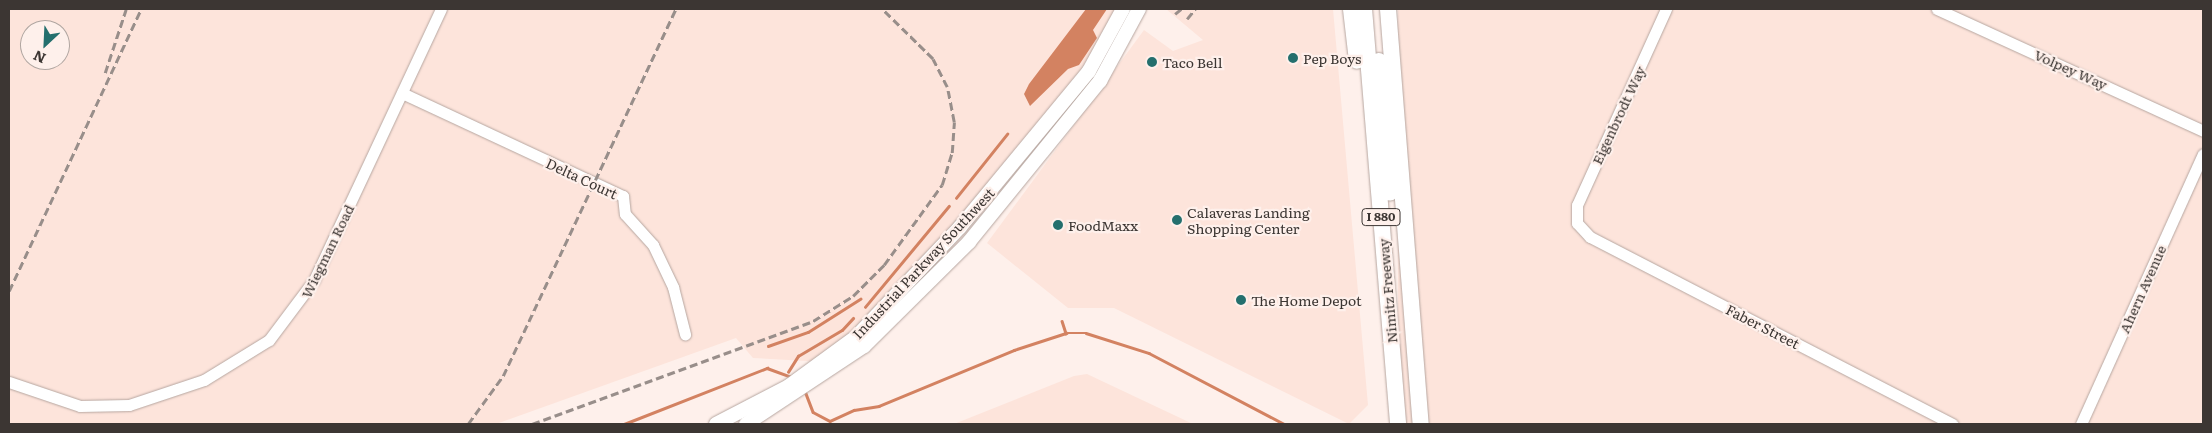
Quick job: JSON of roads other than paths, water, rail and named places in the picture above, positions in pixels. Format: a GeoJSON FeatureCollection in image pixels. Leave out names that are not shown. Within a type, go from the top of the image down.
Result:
{"type":"FeatureCollection","features":[{"type":"Feature","properties":{"kind":"highway"},"geometry":{"type":"LineString","coordinates":[[1351,9],[1362,114],[1374,133]]}},
{"type":"Feature","properties":{"kind":"highway","name":"Nimitz Freeway"},"geometry":{"type":"LineString","coordinates":[[1364,9],[1398,424]]}},
{"type":"Feature","properties":{"kind":"highway","name":"I 880"},"geometry":{"type":"LineString","coordinates":[[1375,9],[1409,424]]}},
{"type":"Feature","properties":{"kind":"highway","name":"I 880"},"geometry":{"type":"LineString","coordinates":[[1388,9],[1421,424]]}},
{"type":"Feature","properties":{"kind":"highway","name":"I 880"},"geometry":{"type":"LineString","coordinates":[[1398,9],[1430,424]]}},
{"type":"Feature","properties":{"kind":"main road","name":"Industrial Parkway Southwest"},"geometry":{"type":"LineString","coordinates":[[828,367],[960,227],[1089,71],[1123,9]]}},
{"type":"Feature","properties":{"kind":"main road","name":"Industrial Parkway Southwest"},"geometry":{"type":"LineString","coordinates":[[716,424],[750,418],[864,346],[969,242],[1100,81],[1139,9]]}},
{"type":"Feature","properties":{"kind":"main road"},"geometry":{"type":"LineString","coordinates":[[960,227],[969,242]]}},
{"type":"Feature","properties":{"kind":"street","name":"Wiegman Road"},"geometry":{"type":"LineString","coordinates":[[9,382],[80,406],[129,404],[204,380],[250,355],[285,323],[314,280],[441,9]]}},
{"type":"Feature","properties":{"kind":"street","name":"Eigenbrodt Way"},"geometry":{"type":"LineString","coordinates":[[1577,223],[1577,205],[1666,9]]}},
{"type":"Feature","properties":{"kind":"street","name":"Volpey Way"},"geometry":{"type":"LineString","coordinates":[[1937,9],[2203,131]]}},
{"type":"Feature","properties":{"kind":"street","name":"Delta Court"},"geometry":{"type":"LineString","coordinates":[[402,93],[622,196],[625,214],[653,246],[673,287],[685,334]]}},
{"type":"Feature","properties":{"kind":"street","name":"Ahern Avenue"},"geometry":{"type":"LineString","coordinates":[[2081,424],[2203,154]]}},
{"type":"Feature","properties":{"kind":"street","name":"Faber Street"},"geometry":{"type":"LineString","coordinates":[[1577,223],[1590,237],[1952,424]]}},
{"type":"Feature","properties":{"kind":"waterway"},"geometry":{"type":"LineString","coordinates":[[956,198],[1007,134]]}},
{"type":"Feature","properties":{"kind":"waterway"},"geometry":{"type":"LineString","coordinates":[[865,307],[949,206]]}},
{"type":"Feature","properties":{"kind":"waterway"},"geometry":{"type":"LineString","coordinates":[[768,346],[808,332],[860,299]]}},
{"type":"Feature","properties":{"kind":"waterway"},"geometry":{"type":"LineString","coordinates":[[788,372],[798,356],[842,330],[853,318]]}},
{"type":"Feature","properties":{"kind":"waterway"},"geometry":{"type":"LineString","coordinates":[[1062,321],[1066,333]]}},
{"type":"Feature","properties":{"kind":"waterway"},"geometry":{"type":"LineString","coordinates":[[805,391],[813,412],[830,421],[854,410],[879,406],[1014,350],[1066,333],[1086,333],[1149,353],[1284,424]]}},
{"type":"Feature","properties":{"kind":"waterway"},"geometry":{"type":"LineString","coordinates":[[624,424],[767,368],[794,378]]}},
{"type":"Feature","properties":{"kind":"railway"},"geometry":{"type":"LineString","coordinates":[[105,73],[126,9]]}},
{"type":"Feature","properties":{"kind":"railway"},"geometry":{"type":"LineString","coordinates":[[9,291],[141,9]]}},
{"type":"Feature","properties":{"kind":"railway"},"geometry":{"type":"LineString","coordinates":[[468,424],[503,376],[676,9]]}},
{"type":"Feature","properties":{"kind":"railway"},"geometry":{"type":"LineString","coordinates":[[532,424],[813,321],[853,296],[884,265],[942,185],[952,153],[954,122],[947,87],[933,59],[882,9]]}},
{"type":"Feature","properties":{"kind":"railway"},"geometry":{"type":"LineString","coordinates":[[1175,14],[1181,9]]}},
{"type":"Feature","properties":{"kind":"railway"},"geometry":{"type":"LineString","coordinates":[[1187,19],[1195,9]]}},
{"type":"Feature","properties":{"kind":"place","name":"Pep Boys"},"geometry":{"type":"Point","coordinates":[1293,58]}},
{"type":"Feature","properties":{"kind":"place","name":"Taco Bell"},"geometry":{"type":"Point","coordinates":[1152,62]}},
{"type":"Feature","properties":{"kind":"place","name":"Calaveras Landing Shopping Center"},"geometry":{"type":"Point","coordinates":[1177,220]}},
{"type":"Feature","properties":{"kind":"place","name":"FoodMaxx"},"geometry":{"type":"Point","coordinates":[1058,225]}},
{"type":"Feature","properties":{"kind":"place","name":"The Home Depot"},"geometry":{"type":"Point","coordinates":[1241,300]}}]}
